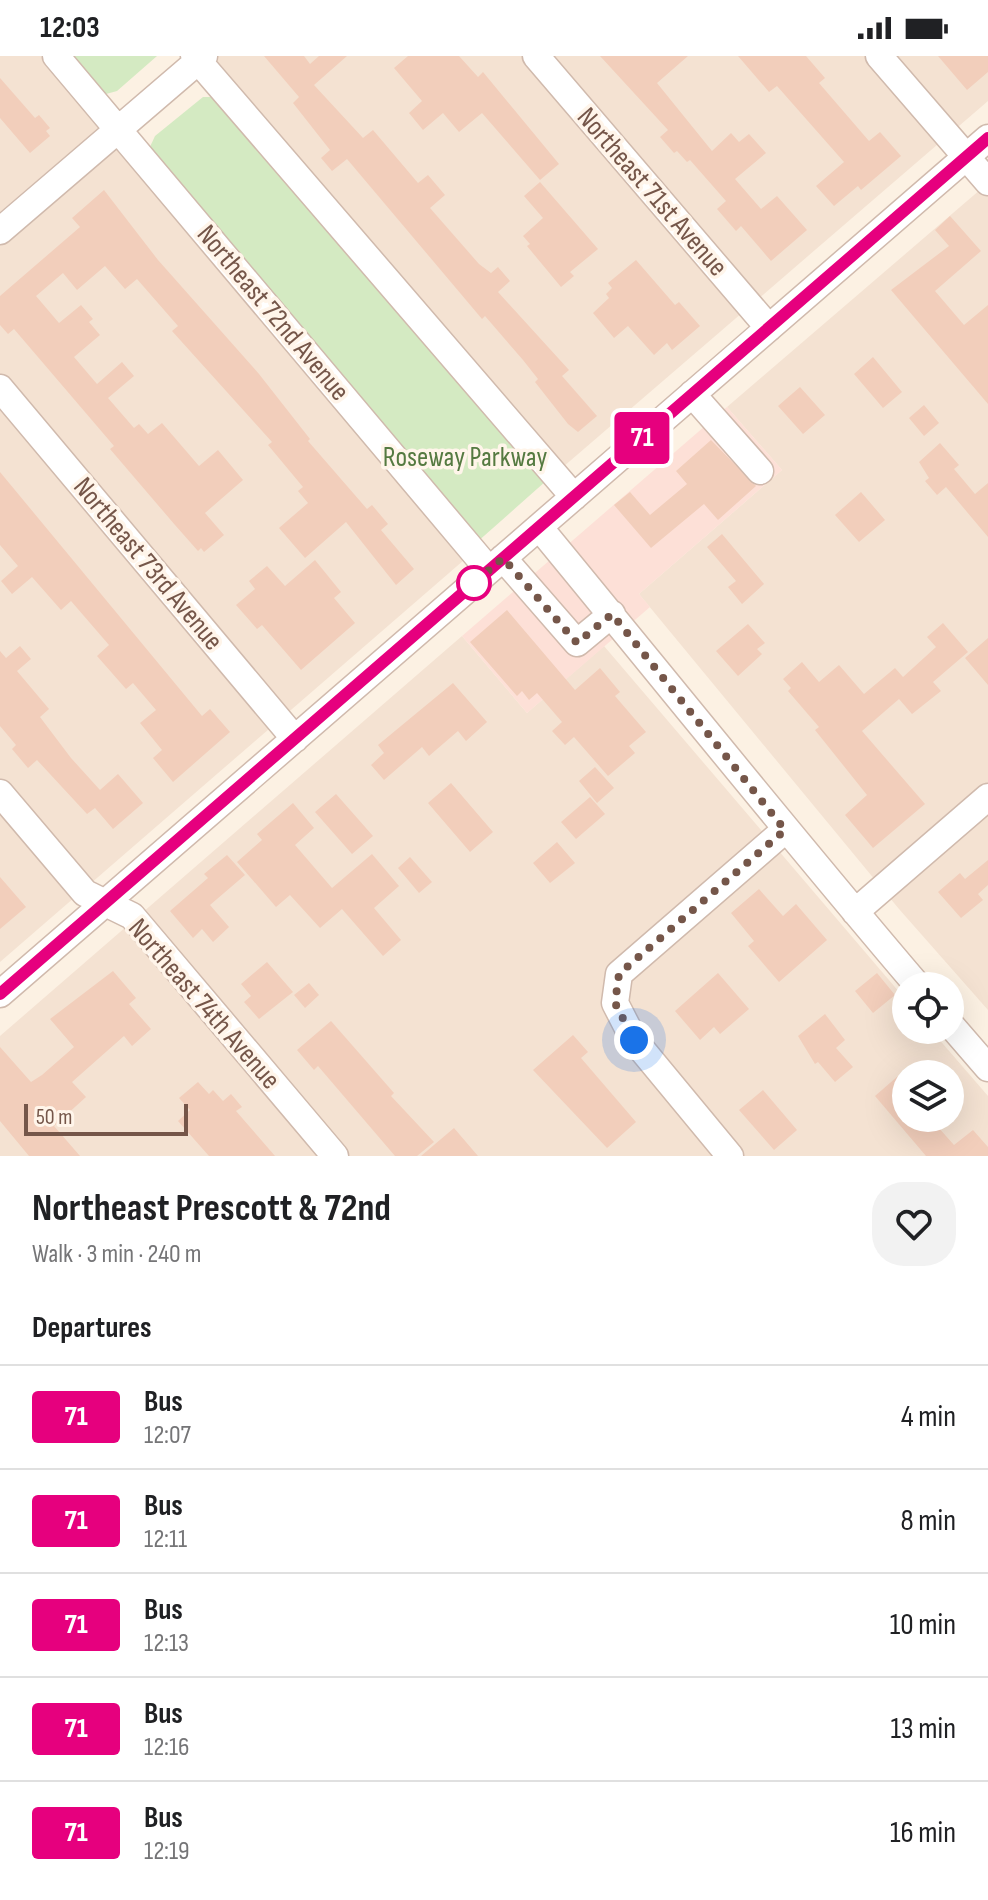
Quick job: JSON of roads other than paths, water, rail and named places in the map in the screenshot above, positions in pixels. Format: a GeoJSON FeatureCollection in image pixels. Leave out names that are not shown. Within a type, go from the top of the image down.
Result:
{"type":"FeatureCollection","features":[{"type":"Feature","properties":{"kind":"street","name":"Northeast 72nd Avenue"},"geometry":{"type":"LineString","coordinates":[[56,56],[496,564],[577,643],[612,614]]}},
{"type":"Feature","properties":{"kind":"street","name":"Northeast 71st Avenue"},"geometry":{"type":"LineString","coordinates":[[536,56],[769,328]]}},
{"type":"Feature","properties":{"kind":"street"},"geometry":{"type":"LineString","coordinates":[[879,56],[988,182]]}},
{"type":"Feature","properties":{"kind":"street"},"geometry":{"type":"LineString","coordinates":[[0,231],[199,58],[574,497]]}},
{"type":"Feature","properties":{"kind":"street"},"geometry":{"type":"LineString","coordinates":[[0,994],[988,138]]}},
{"type":"Feature","properties":{"kind":"street","name":"Northeast 73rd Avenue"},"geometry":{"type":"LineString","coordinates":[[0,388],[295,739]]}},
{"type":"Feature","properties":{"kind":"street"},"geometry":{"type":"LineString","coordinates":[[692,394],[760,471]]}},
{"type":"Feature","properties":{"kind":"street"},"geometry":{"type":"LineString","coordinates":[[539,527],[785,830],[906,972]]}},
{"type":"Feature","properties":{"kind":"street","name":"Northeast 74th Avenue"},"geometry":{"type":"LineString","coordinates":[[0,793],[85,893],[132,916],[335,1156]]}},
{"type":"Feature","properties":{"kind":"street"},"geometry":{"type":"LineString","coordinates":[[855,912],[988,797]]}},
{"type":"Feature","properties":{"kind":"street"},"geometry":{"type":"LineString","coordinates":[[730,1156],[634,1040],[615,1003],[619,974],[785,830]]}},
{"type":"Feature","properties":{"kind":"street"},"geometry":{"type":"LineString","coordinates":[[964,1040],[988,1068]]}},
{"type":"Feature","properties":{"kind":"park label","name":"Roseway Parkway"},"geometry":{"type":"Point","coordinates":[465,457]}}]}
